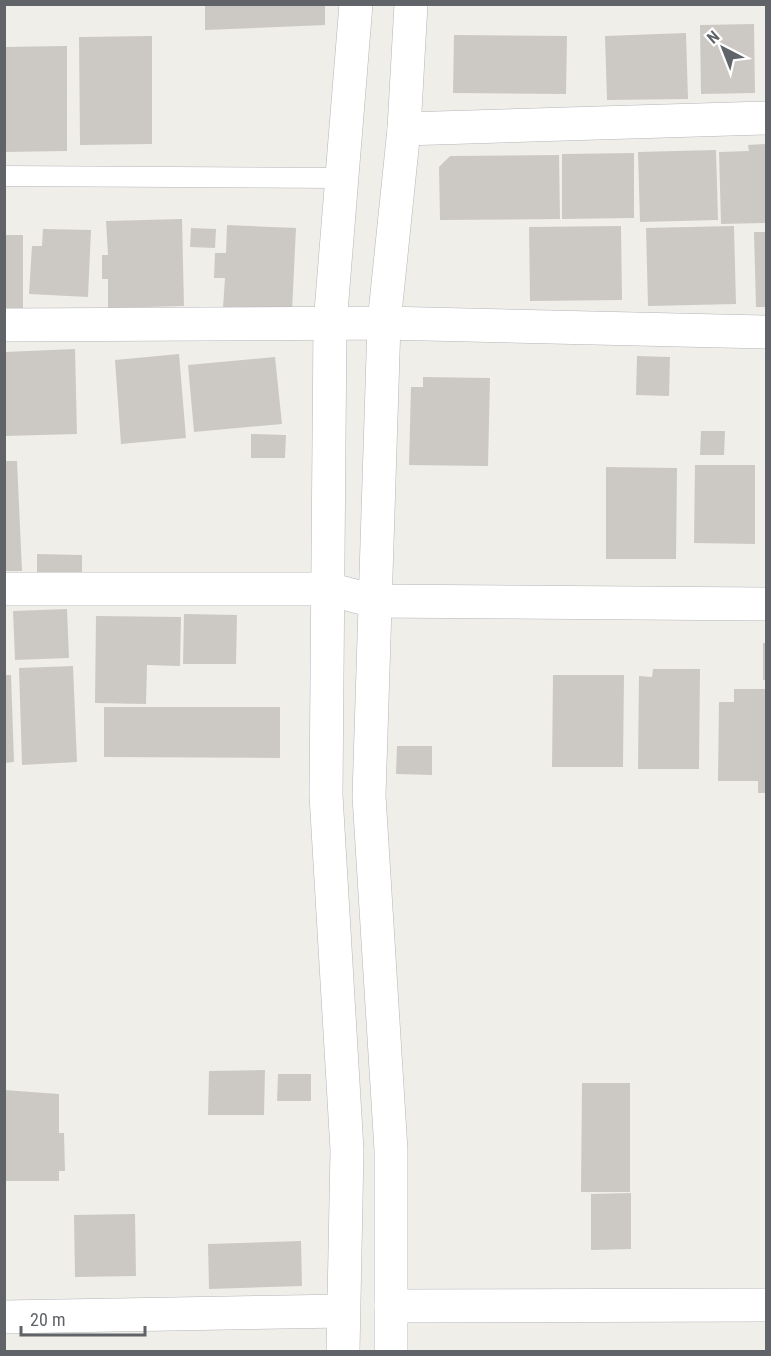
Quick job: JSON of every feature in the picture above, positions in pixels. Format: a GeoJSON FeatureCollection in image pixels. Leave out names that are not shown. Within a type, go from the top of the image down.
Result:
{"type":"FeatureCollection","features":[{"type":"Feature","properties":{"kind":"street"},"geometry":{"type":"LineString","coordinates":[[343,1352],[347,1150],[326,795],[330,324],[356,4]]}},
{"type":"Feature","properties":{"kind":"street"},"geometry":{"type":"LineString","coordinates":[[391,1352],[391,1150],[369,796],[384,323],[404,129],[411,4]]}},
{"type":"Feature","properties":{"kind":"street"},"geometry":{"type":"LineString","coordinates":[[404,129],[766,118]]}},
{"type":"Feature","properties":{"kind":"street"},"geometry":{"type":"LineString","coordinates":[[4,325],[384,323],[766,332]]}},
{"type":"Feature","properties":{"kind":"street"},"geometry":{"type":"LineString","coordinates":[[4,589],[328,590],[374,601],[766,604]]}},
{"type":"Feature","properties":{"kind":"street"},"geometry":{"type":"LineString","coordinates":[[391,1306],[766,1305]]}},
{"type":"Feature","properties":{"kind":"street"},"geometry":{"type":"LineString","coordinates":[[4,1317],[343,1311]]}},
{"type":"Feature","properties":{"kind":"lane"},"geometry":{"type":"LineString","coordinates":[[4,176],[342,178]]}},
{"type":"Feature","properties":{"kind":"building"},"geometry":{"type":"Polygon","coordinates":[[[205,4],[325,4],[325,25],[205,30],[205,4]]]}},
{"type":"Feature","properties":{"kind":"building"},"geometry":{"type":"Polygon","coordinates":[[[754,24],[755,93],[701,94],[700,25],[754,24]]]}},
{"type":"Feature","properties":{"kind":"building"},"geometry":{"type":"Polygon","coordinates":[[[686,33],[688,99],[607,100],[605,36],[686,33]]]}},
{"type":"Feature","properties":{"kind":"building"},"geometry":{"type":"Polygon","coordinates":[[[454,35],[567,36],[566,94],[453,93],[454,35]]]}},
{"type":"Feature","properties":{"kind":"building"},"geometry":{"type":"Polygon","coordinates":[[[152,36],[152,144],[80,145],[79,37],[152,36]]]}},
{"type":"Feature","properties":{"kind":"building"},"geometry":{"type":"Polygon","coordinates":[[[67,46],[67,151],[4,152],[4,47],[67,46]]]}},
{"type":"Feature","properties":{"kind":"building"},"geometry":{"type":"Polygon","coordinates":[[[766,144],[766,223],[721,224],[719,152],[749,151],[748,145],[766,144]]]}},
{"type":"Feature","properties":{"kind":"building"},"geometry":{"type":"Polygon","coordinates":[[[716,150],[718,220],[640,222],[638,152],[716,150]]]}},
{"type":"Feature","properties":{"kind":"building"},"geometry":{"type":"Polygon","coordinates":[[[634,153],[634,218],[562,219],[562,154],[634,153]]]}},
{"type":"Feature","properties":{"kind":"building"},"geometry":{"type":"Polygon","coordinates":[[[559,155],[560,219],[440,220],[439,167],[450,156],[559,155]]]}},
{"type":"Feature","properties":{"kind":"building"},"geometry":{"type":"Polygon","coordinates":[[[182,219],[184,306],[108,308],[108,279],[102,279],[102,255],[108,255],[106,221],[182,219]]]}},
{"type":"Feature","properties":{"kind":"building"},"geometry":{"type":"Polygon","coordinates":[[[227,225],[296,228],[292,311],[223,308],[225,278],[214,278],[215,253],[226,253],[227,225]]]}},
{"type":"Feature","properties":{"kind":"building"},"geometry":{"type":"Polygon","coordinates":[[[621,226],[622,300],[530,301],[529,227],[621,226]]]}},
{"type":"Feature","properties":{"kind":"building"},"geometry":{"type":"Polygon","coordinates":[[[734,226],[736,304],[648,306],[646,228],[734,226]]]}},
{"type":"Feature","properties":{"kind":"building"},"geometry":{"type":"Polygon","coordinates":[[[191,228],[216,229],[215,248],[190,247],[191,228]]]}},
{"type":"Feature","properties":{"kind":"building"},"geometry":{"type":"Polygon","coordinates":[[[43,229],[91,230],[88,297],[29,294],[32,246],[42,246],[43,229]]]}},
{"type":"Feature","properties":{"kind":"building"},"geometry":{"type":"Polygon","coordinates":[[[754,232],[766,232],[766,307],[756,307],[754,232]]]}},
{"type":"Feature","properties":{"kind":"building"},"geometry":{"type":"Polygon","coordinates":[[[4,235],[23,235],[23,308],[4,308],[4,235]]]}},
{"type":"Feature","properties":{"kind":"building"},"geometry":{"type":"Polygon","coordinates":[[[75,349],[77,434],[5,436],[5,352],[75,349]]]}},
{"type":"Feature","properties":{"kind":"building"},"geometry":{"type":"Polygon","coordinates":[[[179,354],[186,438],[121,444],[115,360],[179,354]]]}},
{"type":"Feature","properties":{"kind":"building"},"geometry":{"type":"Polygon","coordinates":[[[637,356],[670,357],[669,396],[636,395],[637,356]]]}},
{"type":"Feature","properties":{"kind":"building"},"geometry":{"type":"Polygon","coordinates":[[[275,357],[282,424],[194,432],[188,365],[275,357]]]}},
{"type":"Feature","properties":{"kind":"building"},"geometry":{"type":"Polygon","coordinates":[[[423,377],[490,378],[488,466],[409,465],[411,387],[423,387],[423,377]]]}},
{"type":"Feature","properties":{"kind":"building"},"geometry":{"type":"Polygon","coordinates":[[[701,431],[725,431],[724,455],[700,455],[701,431]]]}},
{"type":"Feature","properties":{"kind":"building"},"geometry":{"type":"Polygon","coordinates":[[[251,434],[286,435],[285,458],[251,458],[251,434]]]}},
{"type":"Feature","properties":{"kind":"building"},"geometry":{"type":"Polygon","coordinates":[[[4,461],[17,461],[22,571],[4,571],[4,461]]]}},
{"type":"Feature","properties":{"kind":"building"},"geometry":{"type":"Polygon","coordinates":[[[695,465],[755,465],[755,544],[694,543],[695,465]]]}},
{"type":"Feature","properties":{"kind":"building"},"geometry":{"type":"Polygon","coordinates":[[[606,467],[677,468],[676,559],[606,559],[606,467]]]}},
{"type":"Feature","properties":{"kind":"building"},"geometry":{"type":"Polygon","coordinates":[[[37,554],[82,555],[82,582],[37,582],[37,554]]]}},
{"type":"Feature","properties":{"kind":"building"},"geometry":{"type":"Polygon","coordinates":[[[67,609],[69,658],[15,660],[13,611],[67,609]]]}},
{"type":"Feature","properties":{"kind":"building"},"geometry":{"type":"Polygon","coordinates":[[[184,614],[237,615],[236,664],[183,664],[184,614]]]}},
{"type":"Feature","properties":{"kind":"building"},"geometry":{"type":"Polygon","coordinates":[[[96,616],[181,617],[180,666],[147,665],[146,704],[95,703],[96,616]]]}},
{"type":"Feature","properties":{"kind":"building"},"geometry":{"type":"Polygon","coordinates":[[[763,643],[766,643],[766,680],[763,680],[763,643]]]}},
{"type":"Feature","properties":{"kind":"building"},"geometry":{"type":"Polygon","coordinates":[[[73,666],[77,762],[22,765],[19,668],[73,666]]]}},
{"type":"Feature","properties":{"kind":"building"},"geometry":{"type":"Polygon","coordinates":[[[653,669],[700,669],[699,769],[638,769],[639,676],[652,677],[653,669]]]}},
{"type":"Feature","properties":{"kind":"building"},"geometry":{"type":"Polygon","coordinates":[[[4,675],[11,675],[14,762],[4,763],[4,675]]]}},
{"type":"Feature","properties":{"kind":"building"},"geometry":{"type":"Polygon","coordinates":[[[553,675],[624,675],[623,767],[552,767],[553,675]]]}},
{"type":"Feature","properties":{"kind":"building"},"geometry":{"type":"Polygon","coordinates":[[[734,689],[765,689],[766,793],[758,793],[758,781],[718,781],[719,702],[734,702],[734,689]]]}},
{"type":"Feature","properties":{"kind":"building"},"geometry":{"type":"Polygon","coordinates":[[[104,707],[280,707],[280,758],[104,757],[104,707]]]}},
{"type":"Feature","properties":{"kind":"building"},"geometry":{"type":"Polygon","coordinates":[[[397,746],[432,746],[432,775],[396,774],[397,746]]]}},
{"type":"Feature","properties":{"kind":"building"},"geometry":{"type":"Polygon","coordinates":[[[265,1070],[264,1115],[208,1115],[209,1071],[265,1070]]]}},
{"type":"Feature","properties":{"kind":"building"},"geometry":{"type":"Polygon","coordinates":[[[278,1074],[311,1074],[311,1101],[277,1101],[278,1074]]]}},
{"type":"Feature","properties":{"kind":"building"},"geometry":{"type":"Polygon","coordinates":[[[582,1083],[630,1083],[630,1192],[581,1192],[582,1083]]]}},
{"type":"Feature","properties":{"kind":"building"},"geometry":{"type":"Polygon","coordinates":[[[4,1090],[59,1094],[59,1133],[64,1133],[65,1171],[59,1171],[59,1181],[4,1181],[4,1090]]]}},
{"type":"Feature","properties":{"kind":"building"},"geometry":{"type":"Polygon","coordinates":[[[631,1193],[631,1249],[591,1250],[591,1194],[631,1193]]]}},
{"type":"Feature","properties":{"kind":"building"},"geometry":{"type":"Polygon","coordinates":[[[135,1214],[136,1276],[75,1277],[74,1215],[135,1214]]]}},
{"type":"Feature","properties":{"kind":"building"},"geometry":{"type":"Polygon","coordinates":[[[301,1241],[302,1286],[209,1289],[208,1244],[301,1241]]]}}]}
